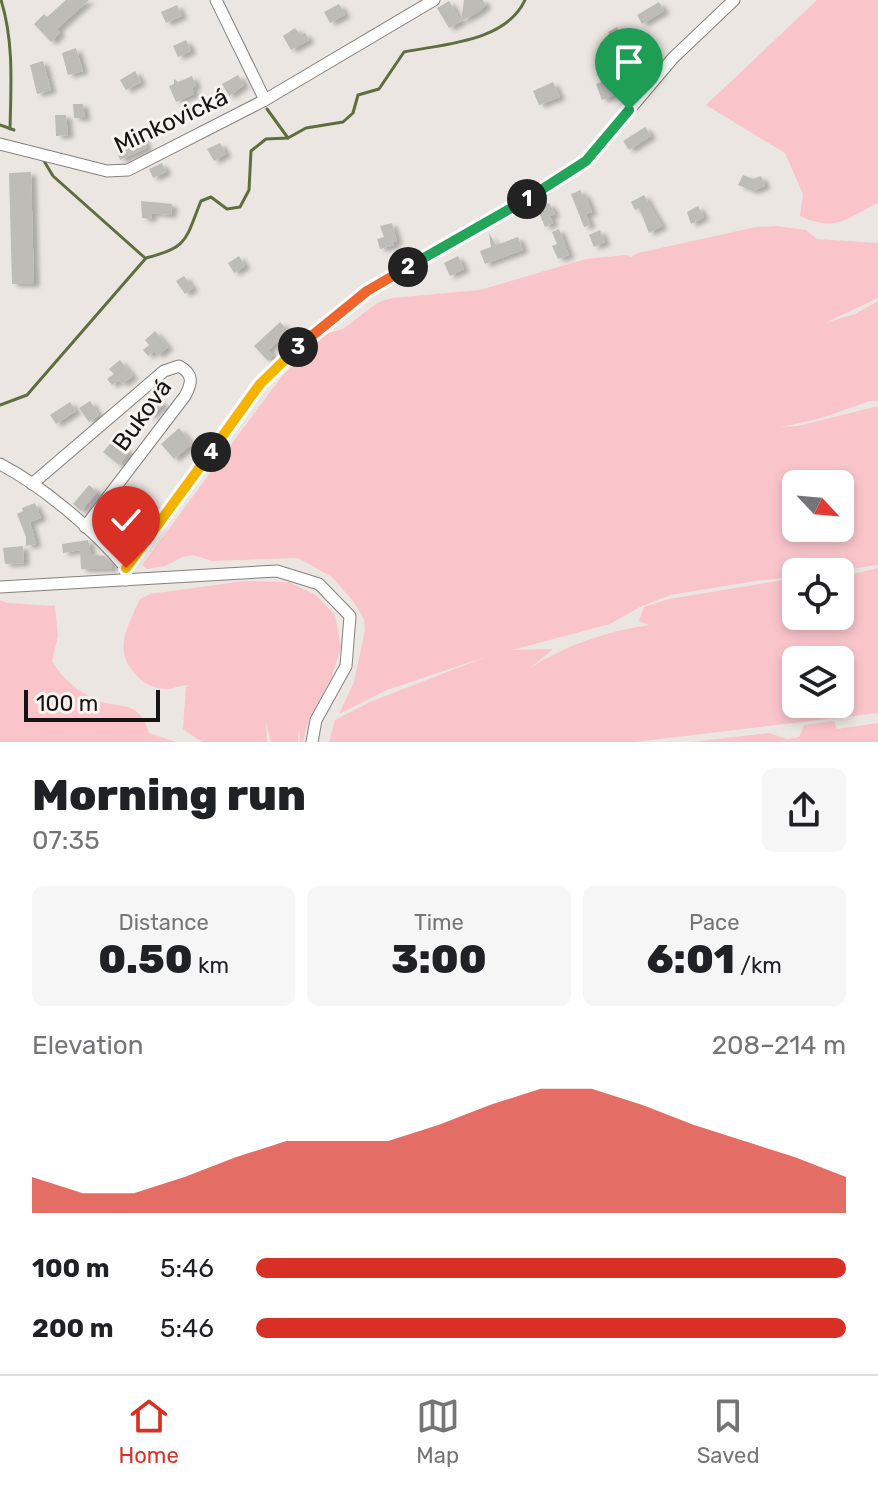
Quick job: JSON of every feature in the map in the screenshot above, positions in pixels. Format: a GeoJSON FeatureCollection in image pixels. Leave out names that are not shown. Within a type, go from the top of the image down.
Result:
{"type":"FeatureCollection","features":[{"type":"Feature","properties":{"kind":"street","name":"Minkovická"},"geometry":{"type":"LineString","coordinates":[[216,0],[265,100]]}},
{"type":"Feature","properties":{"kind":"street","name":"Minkovická"},"geometry":{"type":"LineString","coordinates":[[0,144],[107,171],[128,170],[265,100],[434,0]]}},
{"type":"Feature","properties":{"kind":"street"},"geometry":{"type":"LineString","coordinates":[[126,574],[260,384],[299,347],[367,291],[547,188],[586,161],[673,58],[734,0]]}},
{"type":"Feature","properties":{"kind":"street","name":"Buková"},"geometry":{"type":"LineString","coordinates":[[32,484],[164,371],[179,366],[187,370],[191,376],[191,386],[185,396],[85,527]]}},
{"type":"Feature","properties":{"kind":"street"},"geometry":{"type":"LineString","coordinates":[[0,464],[32,484],[85,527],[126,574]]}},
{"type":"Feature","properties":{"kind":"street"},"geometry":{"type":"LineString","coordinates":[[0,587],[126,574],[277,571],[319,584],[350,616],[346,666],[316,720],[312,742]]}},
{"type":"Feature","properties":{"kind":"shaded area"},"geometry":{"type":"Polygon","coordinates":[[[817,0],[878,0],[878,203],[833,223],[800,216],[803,194],[785,153],[706,105],[817,0]]]}},
{"type":"Feature","properties":{"kind":"shaded area"},"geometry":{"type":"Polygon","coordinates":[[[776,226],[806,230],[817,239],[878,243],[878,298],[825,323],[855,314],[878,301],[878,401],[781,427],[798,426],[878,406],[878,565],[854,569],[854,558],[782,558],[782,578],[670,595],[640,607],[610,624],[512,650],[553,649],[530,668],[587,640],[649,625],[639,621],[644,607],[669,599],[782,580],[782,630],[854,630],[854,574],[878,568],[878,713],[854,716],[854,646],[782,646],[782,718],[836,718],[635,742],[329,742],[335,720],[370,702],[488,656],[387,690],[339,714],[354,682],[365,630],[364,619],[353,601],[332,577],[298,558],[212,561],[193,555],[165,566],[147,569],[142,565],[282,376],[325,334],[343,329],[377,303],[392,298],[480,290],[586,259],[631,257],[756,227],[776,226]]]}},
{"type":"Feature","properties":{"kind":"shaded area"},"geometry":{"type":"Polygon","coordinates":[[[244,581],[289,582],[316,595],[335,615],[341,647],[331,678],[309,719],[303,742],[300,742],[299,728],[298,742],[271,742],[266,723],[267,742],[202,742],[183,729],[186,687],[191,686],[163,689],[152,686],[139,678],[126,659],[124,640],[140,599],[150,594],[244,581]]]}},
{"type":"Feature","properties":{"kind":"shaded area"},"geometry":{"type":"Polygon","coordinates":[[[0,600],[55,606],[58,636],[52,661],[62,675],[90,697],[138,712],[149,733],[176,742],[0,742],[0,600]]]}},
{"type":"Feature","properties":{"kind":"shaded area"},"geometry":{"type":"Polygon","coordinates":[[[834,721],[837,729],[878,723],[878,742],[692,742],[769,733],[787,739],[799,737],[804,725],[834,721]]]}},
{"type":"Feature","properties":{"kind":"building"},"geometry":{"type":"Polygon","coordinates":[[[66,0],[89,0],[57,29],[60,33],[51,42],[34,24],[66,0]]]}},
{"type":"Feature","properties":{"kind":"building"},"geometry":{"type":"Polygon","coordinates":[[[464,0],[483,0],[486,5],[480,11],[449,28],[437,8],[449,1],[461,21],[464,0]]]}},
{"type":"Feature","properties":{"kind":"building"},"geometry":{"type":"Polygon","coordinates":[[[659,2],[664,11],[642,24],[637,15],[659,2]]]}},
{"type":"Feature","properties":{"kind":"building"},"geometry":{"type":"Polygon","coordinates":[[[339,4],[345,15],[330,23],[324,12],[339,4]]]}},
{"type":"Feature","properties":{"kind":"building"},"geometry":{"type":"Polygon","coordinates":[[[177,5],[182,16],[166,23],[161,12],[177,5]]]}},
{"type":"Feature","properties":{"kind":"building"},"geometry":{"type":"Polygon","coordinates":[[[617,27],[626,43],[617,49],[608,32],[617,27]]]}},
{"type":"Feature","properties":{"kind":"building"},"geometry":{"type":"Polygon","coordinates":[[[295,28],[301,35],[305,33],[309,40],[291,50],[283,36],[295,28]]]}},
{"type":"Feature","properties":{"kind":"building"},"geometry":{"type":"Polygon","coordinates":[[[186,40],[191,51],[178,57],[173,46],[186,40]]]}},
{"type":"Feature","properties":{"kind":"building"},"geometry":{"type":"Polygon","coordinates":[[[76,48],[83,71],[68,75],[62,53],[76,48]]]}},
{"type":"Feature","properties":{"kind":"building"},"geometry":{"type":"Polygon","coordinates":[[[43,61],[51,90],[37,94],[30,65],[43,61]]]}},
{"type":"Feature","properties":{"kind":"building"},"geometry":{"type":"Polygon","coordinates":[[[135,71],[141,82],[126,90],[120,80],[135,71]]]}},
{"type":"Feature","properties":{"kind":"building"},"geometry":{"type":"Polygon","coordinates":[[[238,75],[244,85],[229,96],[222,84],[238,75]]]}},
{"type":"Feature","properties":{"kind":"building"},"geometry":{"type":"Polygon","coordinates":[[[192,76],[196,86],[192,88],[194,94],[176,102],[169,86],[174,84],[174,79],[178,82],[192,76]]]}},
{"type":"Feature","properties":{"kind":"building"},"geometry":{"type":"Polygon","coordinates":[[[612,78],[619,93],[602,100],[596,84],[612,78]]]}},
{"type":"Feature","properties":{"kind":"building"},"geometry":{"type":"Polygon","coordinates":[[[553,82],[560,97],[539,105],[533,91],[553,82]]]}},
{"type":"Feature","properties":{"kind":"building"},"geometry":{"type":"Polygon","coordinates":[[[73,104],[83,104],[85,118],[74,118],[73,104]]]}},
{"type":"Feature","properties":{"kind":"building"},"geometry":{"type":"Polygon","coordinates":[[[55,115],[66,115],[68,135],[56,136],[55,115]]]}},
{"type":"Feature","properties":{"kind":"building"},"geometry":{"type":"Polygon","coordinates":[[[645,127],[651,136],[629,150],[623,141],[645,127]]]}},
{"type":"Feature","properties":{"kind":"building"},"geometry":{"type":"Polygon","coordinates":[[[142,136],[147,148],[120,160],[115,148],[142,136]]]}},
{"type":"Feature","properties":{"kind":"building"},"geometry":{"type":"Polygon","coordinates":[[[220,143],[226,154],[214,161],[207,149],[220,143]]]}},
{"type":"Feature","properties":{"kind":"building"},"geometry":{"type":"Polygon","coordinates":[[[162,163],[166,172],[153,178],[149,169],[162,163]]]}},
{"type":"Feature","properties":{"kind":"building"},"geometry":{"type":"Polygon","coordinates":[[[31,172],[34,284],[12,284],[9,173],[31,172]]]}},
{"type":"Feature","properties":{"kind":"building"},"geometry":{"type":"Polygon","coordinates":[[[743,175],[753,179],[761,176],[765,186],[753,191],[738,185],[743,175]]]}},
{"type":"Feature","properties":{"kind":"building"},"geometry":{"type":"Polygon","coordinates":[[[581,190],[592,212],[586,214],[590,225],[584,227],[571,194],[581,190]]]}},
{"type":"Feature","properties":{"kind":"building"},"geometry":{"type":"Polygon","coordinates":[[[644,195],[662,226],[649,233],[639,208],[635,210],[631,202],[644,195]]]}},
{"type":"Feature","properties":{"kind":"building"},"geometry":{"type":"Polygon","coordinates":[[[141,201],[172,204],[171,215],[152,213],[151,219],[142,218],[141,201]]]}},
{"type":"Feature","properties":{"kind":"building"},"geometry":{"type":"Polygon","coordinates":[[[549,203],[555,214],[550,216],[553,223],[545,227],[537,208],[549,203]]]}},
{"type":"Feature","properties":{"kind":"building"},"geometry":{"type":"Polygon","coordinates":[[[698,206],[704,217],[691,224],[687,212],[698,206]]]}},
{"type":"Feature","properties":{"kind":"building"},"geometry":{"type":"Polygon","coordinates":[[[392,223],[397,241],[380,249],[377,239],[384,237],[380,226],[392,223]]]}},
{"type":"Feature","properties":{"kind":"building"},"geometry":{"type":"Polygon","coordinates":[[[559,229],[569,255],[558,259],[552,246],[557,244],[552,232],[559,229]]]}},
{"type":"Feature","properties":{"kind":"building"},"geometry":{"type":"Polygon","coordinates":[[[600,230],[605,242],[594,247],[589,235],[600,230]]]}},
{"type":"Feature","properties":{"kind":"building"},"geometry":{"type":"Polygon","coordinates":[[[489,233],[496,245],[518,237],[523,250],[485,264],[480,251],[491,247],[489,233]]]}},
{"type":"Feature","properties":{"kind":"building"},"geometry":{"type":"Polygon","coordinates":[[[239,256],[245,266],[234,273],[228,263],[239,256]]]}},
{"type":"Feature","properties":{"kind":"building"},"geometry":{"type":"Polygon","coordinates":[[[458,256],[464,269],[450,276],[444,263],[458,256]]]}},
{"type":"Feature","properties":{"kind":"building"},"geometry":{"type":"Polygon","coordinates":[[[184,276],[193,288],[185,294],[176,281],[184,276]]]}},
{"type":"Feature","properties":{"kind":"building"},"geometry":{"type":"Polygon","coordinates":[[[280,322],[295,338],[288,344],[281,339],[268,350],[273,356],[268,361],[254,346],[280,322]]]}},
{"type":"Feature","properties":{"kind":"building"},"geometry":{"type":"Polygon","coordinates":[[[155,331],[168,347],[158,355],[154,351],[148,356],[143,350],[149,345],[145,340],[155,331]]]}},
{"type":"Feature","properties":{"kind":"building"},"geometry":{"type":"Polygon","coordinates":[[[120,360],[133,376],[122,384],[119,380],[112,385],[107,379],[114,374],[109,369],[120,360]]]}},
{"type":"Feature","properties":{"kind":"building"},"geometry":{"type":"Polygon","coordinates":[[[156,396],[163,405],[150,416],[142,408],[156,396]]]}},
{"type":"Feature","properties":{"kind":"building"},"geometry":{"type":"Polygon","coordinates":[[[90,401],[99,415],[89,422],[79,408],[90,401]]]}},
{"type":"Feature","properties":{"kind":"building"},"geometry":{"type":"Polygon","coordinates":[[[70,402],[76,411],[56,424],[50,415],[70,402]]]}},
{"type":"Feature","properties":{"kind":"building"},"geometry":{"type":"Polygon","coordinates":[[[179,428],[192,444],[174,459],[161,444],[179,428]]]}},
{"type":"Feature","properties":{"kind":"building"},"geometry":{"type":"Polygon","coordinates":[[[114,439],[129,452],[119,465],[103,452],[114,439]]]}},
{"type":"Feature","properties":{"kind":"building"},"geometry":{"type":"Polygon","coordinates":[[[89,485],[97,492],[81,511],[73,504],[89,485]]]}},
{"type":"Feature","properties":{"kind":"building"},"geometry":{"type":"Polygon","coordinates":[[[126,498],[139,513],[121,529],[108,514],[126,498]]]}},
{"type":"Feature","properties":{"kind":"building"},"geometry":{"type":"Polygon","coordinates":[[[35,503],[41,518],[30,522],[36,544],[26,546],[26,537],[17,514],[23,511],[22,508],[35,503]]]}},
{"type":"Feature","properties":{"kind":"building"},"geometry":{"type":"Polygon","coordinates":[[[88,540],[91,554],[104,556],[112,569],[81,569],[80,550],[63,553],[62,544],[88,540]]]}},
{"type":"Feature","properties":{"kind":"building"},"geometry":{"type":"Polygon","coordinates":[[[23,546],[24,563],[5,564],[3,548],[23,546]]]}},
{"type":"Feature","properties":{"kind":"waterway"},"geometry":{"type":"LineString","coordinates":[[1,0],[10,48],[10,129]]}},
{"type":"Feature","properties":{"kind":"waterway"},"geometry":{"type":"LineString","coordinates":[[0,405],[27,395],[146,258],[170,250],[184,240],[201,201],[211,197],[227,209],[240,207],[249,190],[251,151],[266,139],[288,138],[306,128],[343,122],[353,113],[358,95],[379,89],[404,52],[489,33],[504,25],[525,0]]}},
{"type":"Feature","properties":{"kind":"waterway"},"geometry":{"type":"LineString","coordinates":[[267,109],[288,138]]}},
{"type":"Feature","properties":{"kind":"waterway"},"geometry":{"type":"LineString","coordinates":[[0,125],[14,130]]}},
{"type":"Feature","properties":{"kind":"waterway"},"geometry":{"type":"LineString","coordinates":[[44,161],[53,176],[144,257]]}},
{"type":"Feature","properties":{"kind":"route"},"geometry":{"type":"LineString","coordinates":[[126,568],[260,384],[299,347],[367,291],[547,188],[586,161],[629,110]]}}]}
